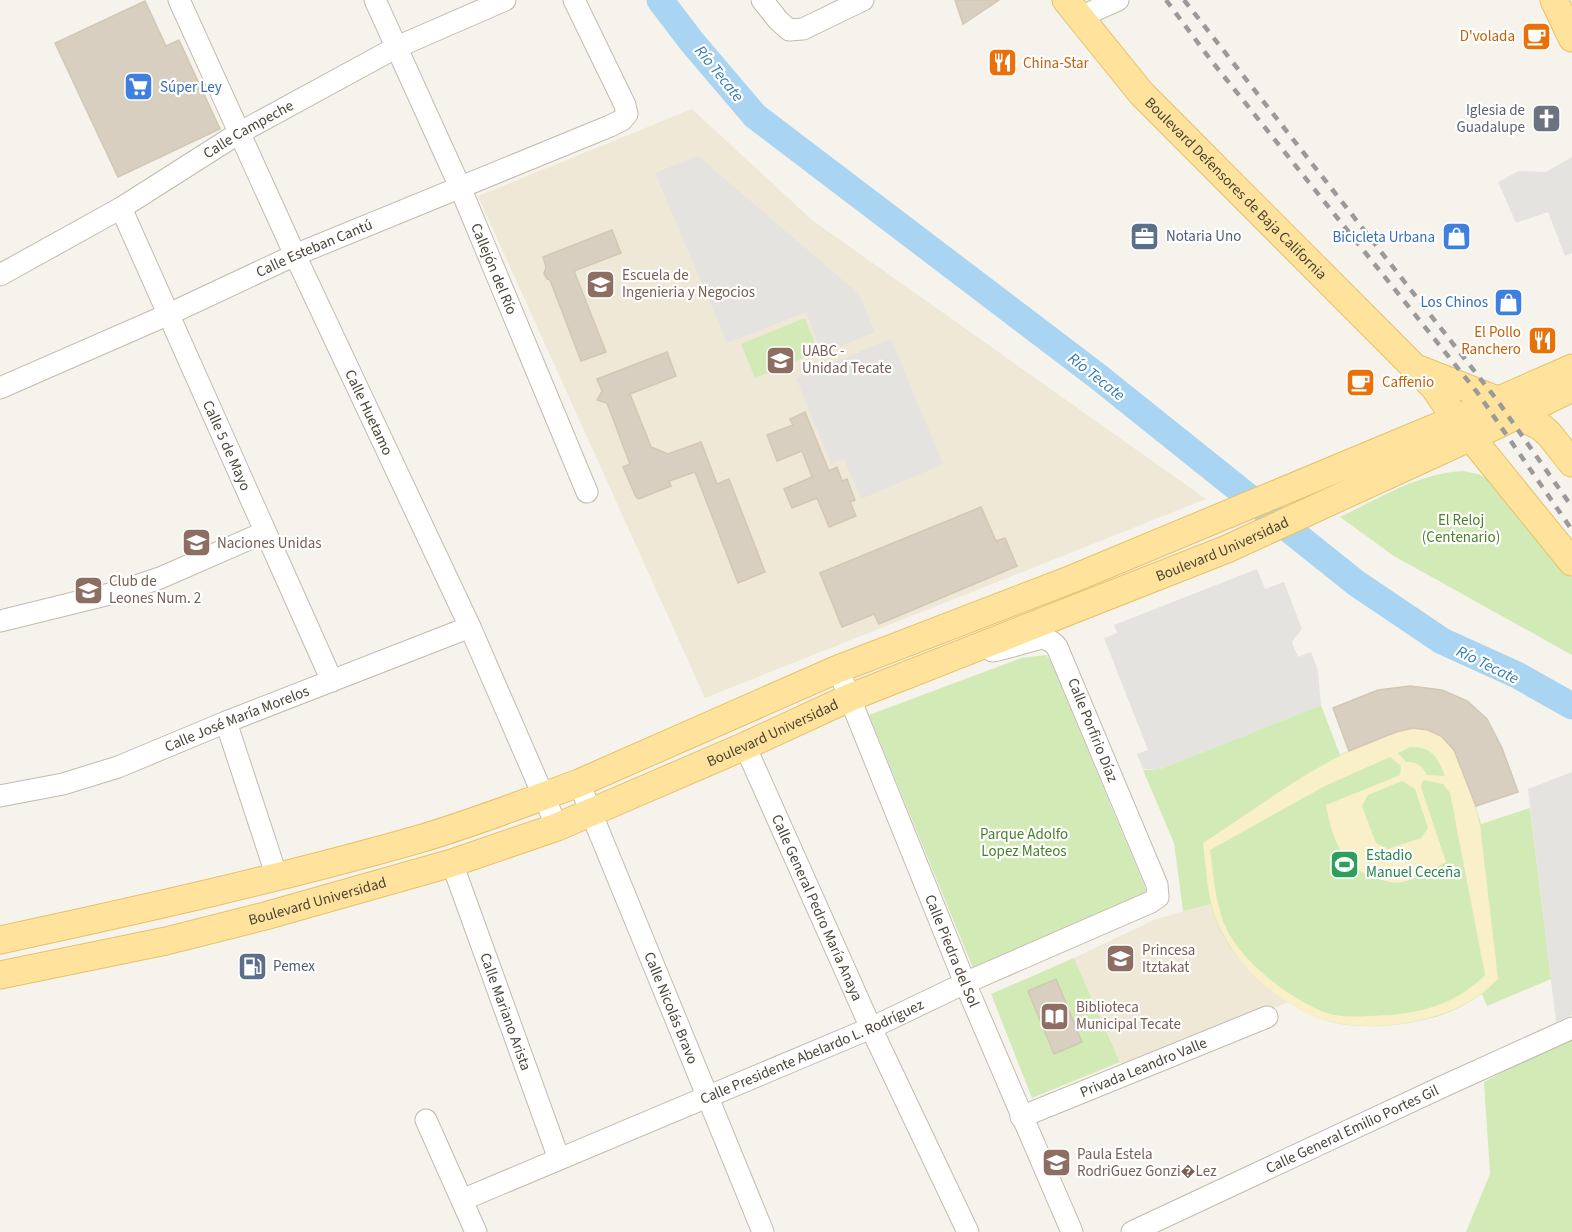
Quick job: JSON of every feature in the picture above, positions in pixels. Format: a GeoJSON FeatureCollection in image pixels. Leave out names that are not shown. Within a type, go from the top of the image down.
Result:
{"type":"FeatureCollection","features":[{"type":"Feature","properties":{"kind":"main road"},"geometry":{"type":"LineString","coordinates":[[1554,0],[1572,38]]}},
{"type":"Feature","properties":{"kind":"main road","name":"Boulevard Defensores de Baja California"},"geometry":{"type":"LineString","coordinates":[[1073,9],[1141,93],[1434,387],[1463,428],[1572,562]]}},
{"type":"Feature","properties":{"kind":"main road","name":"Boulevard Defensores de Baja California"},"geometry":{"type":"LineString","coordinates":[[1416,368],[1507,408],[1541,427],[1564,453]]}},
{"type":"Feature","properties":{"kind":"main road"},"geometry":{"type":"LineString","coordinates":[[1507,408],[1572,368]]}},
{"type":"Feature","properties":{"kind":"main road"},"geometry":{"type":"LineString","coordinates":[[1507,408],[1572,388]]}},
{"type":"Feature","properties":{"kind":"main road"},"geometry":{"type":"LineString","coordinates":[[1564,453],[1561,416],[1572,395]]}},
{"type":"Feature","properties":{"kind":"main road","name":"Boulevard Universidad"},"geometry":{"type":"LineString","coordinates":[[0,975],[166,941],[452,863],[557,827],[851,698],[1227,549],[1363,488],[1463,428],[1507,408]]}},
{"type":"Feature","properties":{"kind":"main road","name":"Boulevard Universidad"},"geometry":{"type":"LineString","coordinates":[[0,940],[213,894],[278,877],[418,839],[542,797],[579,783],[838,669],[1072,579],[1337,468],[1463,428]]}},
{"type":"Feature","properties":{"kind":"main road"},"geometry":{"type":"LineString","coordinates":[[166,941],[164,929],[167,920],[173,914],[213,894]]}},
{"type":"Feature","properties":{"kind":"street","name":"Calle Huetamo"},"geometry":{"type":"LineString","coordinates":[[179,0],[295,255],[470,627],[557,827]]}},
{"type":"Feature","properties":{"kind":"street","name":"Callejón del Río"},"geometry":{"type":"LineString","coordinates":[[375,0],[460,187],[587,492]]}},
{"type":"Feature","properties":{"kind":"street","name":"Calle Campeche"},"geometry":{"type":"LineString","coordinates":[[0,275],[121,208],[239,133],[397,47],[504,0]]}},
{"type":"Feature","properties":{"kind":"street","name":"Calle Esteban Cantú"},"geometry":{"type":"LineString","coordinates":[[0,388],[167,315],[295,255],[622,120],[627,114],[625,105],[574,0]]}},
{"type":"Feature","properties":{"kind":"street"},"geometry":{"type":"LineString","coordinates":[[762,0],[789,30],[803,29],[863,0]]}},
{"type":"Feature","properties":{"kind":"street"},"geometry":{"type":"LineString","coordinates":[[1073,9],[1118,0]]}},
{"type":"Feature","properties":{"kind":"street","name":"Calle 5 de Mayo"},"geometry":{"type":"LineString","coordinates":[[121,208],[332,681]]}},
{"type":"Feature","properties":{"kind":"street"},"geometry":{"type":"LineString","coordinates":[[0,621],[118,592],[160,578],[265,532]]}},
{"type":"Feature","properties":{"kind":"street","name":"Calle José María Morelos"},"geometry":{"type":"LineString","coordinates":[[0,796],[63,784],[118,767],[226,722],[470,627]]}},
{"type":"Feature","properties":{"kind":"street","name":"Calle Porfirio Díaz"},"geometry":{"type":"LineString","coordinates":[[973,649],[992,651],[1009,649],[1039,639],[1047,639],[1057,647],[1157,885],[1158,897]]}},
{"type":"Feature","properties":{"kind":"street","name":"Calle Piedra del Sol"},"geometry":{"type":"LineString","coordinates":[[838,669],[1021,1117],[1072,1232]]}},
{"type":"Feature","properties":{"kind":"street"},"geometry":{"type":"LineString","coordinates":[[226,722],[278,877]]}},
{"type":"Feature","properties":{"kind":"street","name":"Calle General Pedro María Anaya"},"geometry":{"type":"LineString","coordinates":[[745,746],[871,1028],[968,1232]]}},
{"type":"Feature","properties":{"kind":"street","name":"Calle Nicolás Bravo"},"geometry":{"type":"LineString","coordinates":[[579,783],[763,1232]]}},
{"type":"Feature","properties":{"kind":"street","name":"Calle Mariano Arista"},"geometry":{"type":"LineString","coordinates":[[452,863],[559,1159]]}},
{"type":"Feature","properties":{"kind":"street","name":"Calle Presidente Abelardo L. Rodríguez"},"geometry":{"type":"LineString","coordinates":[[462,1200],[871,1028],[965,982],[1158,897]]}},
{"type":"Feature","properties":{"kind":"street","name":"Privada Leandro Valle"},"geometry":{"type":"LineString","coordinates":[[1021,1117],[1267,1017]]}},
{"type":"Feature","properties":{"kind":"street","name":"Calle General Emilio Portes Gil"},"geometry":{"type":"LineString","coordinates":[[1132,1232],[1572,1028]]}},
{"type":"Feature","properties":{"kind":"street"},"geometry":{"type":"LineString","coordinates":[[426,1120],[476,1232]]}},
{"type":"Feature","properties":{"kind":"shaded area","name":"UABC - Unidad Tecate"},"geometry":{"type":"Polygon","coordinates":[[[692,109],[812,220],[1206,499],[705,698],[478,196],[692,109]]]}},
{"type":"Feature","properties":{"kind":"shaded area"},"geometry":{"type":"Polygon","coordinates":[[[698,156],[859,294],[875,332],[822,354],[806,312],[727,343],[655,173],[698,156]]]}},
{"type":"Feature","properties":{"kind":"shaded area"},"geometry":{"type":"Polygon","coordinates":[[[1572,157],[1572,253],[1565,256],[1548,212],[1516,223],[1498,182],[1519,171],[1546,172],[1572,157]]]}},
{"type":"Feature","properties":{"kind":"shaded area"},"geometry":{"type":"Polygon","coordinates":[[[891,339],[943,464],[861,499],[844,459],[831,464],[796,378],[891,339]]]}},
{"type":"Feature","properties":{"kind":"shaded area"},"geometry":{"type":"Polygon","coordinates":[[[1257,569],[1265,589],[1284,582],[1302,629],[1292,642],[1298,657],[1311,652],[1318,671],[1321,705],[1160,769],[1143,769],[1137,754],[1148,750],[1104,638],[1117,633],[1114,625],[1257,569]]]}},
{"type":"Feature","properties":{"kind":"shaded area"},"geometry":{"type":"Polygon","coordinates":[[[1572,772],[1572,1015],[1556,1022],[1528,789],[1572,772]]]}},
{"type":"Feature","properties":{"kind":"shaded area"},"geometry":{"type":"Polygon","coordinates":[[[1211,903],[1222,931],[1248,970],[1289,1002],[1123,1068],[1074,958],[1154,920],[1211,903]]]}},
{"type":"Feature","properties":{"kind":"green space"},"geometry":{"type":"Polygon","coordinates":[[[805,318],[818,352],[755,378],[741,344],[805,318]]]}},
{"type":"Feature","properties":{"kind":"green space","name":"El Reloj (Centenario)"},"geometry":{"type":"Polygon","coordinates":[[[1463,471],[1478,474],[1496,482],[1511,496],[1572,578],[1572,655],[1394,556],[1340,517],[1415,481],[1463,471]]]}},
{"type":"Feature","properties":{"kind":"green space","name":"Parque Adolfo Lopez Mateos"},"geometry":{"type":"Polygon","coordinates":[[[1046,655],[1146,890],[1143,896],[981,969],[973,968],[869,715],[1021,658],[1046,655]]]}},
{"type":"Feature","properties":{"kind":"green space","name":"Estadio Manuel Ceceña"},"geometry":{"type":"Polygon","coordinates":[[[1410,686],[1431,688],[1460,698],[1484,719],[1501,745],[1518,792],[1476,806],[1481,824],[1530,808],[1551,979],[1487,1006],[1482,994],[1461,1007],[1425,1020],[1374,1026],[1327,1021],[1292,1004],[1252,973],[1223,936],[1211,904],[1183,911],[1174,843],[1143,770],[1160,769],[1321,705],[1340,755],[1348,751],[1333,708],[1378,690],[1410,686]]]}},
{"type":"Feature","properties":{"kind":"green space"},"geometry":{"type":"Polygon","coordinates":[[[1074,958],[1120,1062],[1032,1098],[991,994],[1074,958]]]}},
{"type":"Feature","properties":{"kind":"green space"},"geometry":{"type":"Polygon","coordinates":[[[1572,1036],[1572,1232],[1466,1232],[1490,1174],[1484,1082],[1572,1036]]]}},
{"type":"Feature","properties":{"kind":"sand"},"geometry":{"type":"Polygon","coordinates":[[[1413,728],[1430,731],[1448,743],[1461,764],[1471,790],[1480,825],[1498,979],[1465,1004],[1447,1012],[1407,1023],[1366,1026],[1328,1021],[1307,1013],[1264,984],[1241,961],[1222,932],[1213,911],[1203,843],[1304,776],[1356,748],[1413,728]],[[1410,747],[1398,753],[1406,762],[1419,765],[1427,775],[1445,776],[1433,754],[1418,747],[1410,747]],[[1390,757],[1325,786],[1210,850],[1220,911],[1235,943],[1257,968],[1284,990],[1327,1013],[1352,1017],[1401,1014],[1431,1008],[1459,995],[1485,975],[1450,793],[1443,784],[1423,780],[1421,787],[1446,862],[1414,879],[1396,883],[1364,873],[1346,859],[1335,840],[1326,805],[1400,775],[1401,766],[1390,757]],[[1402,781],[1368,795],[1362,806],[1376,843],[1388,849],[1421,838],[1428,828],[1415,789],[1402,781]]]}},
{"type":"Feature","properties":{"kind":"building"},"geometry":{"type":"Polygon","coordinates":[[[955,0],[999,0],[963,24],[955,0]]]}},
{"type":"Feature","properties":{"kind":"building","name":"Súper Ley"},"geometry":{"type":"Polygon","coordinates":[[[145,1],[166,46],[179,40],[220,129],[118,177],[55,43],[145,1]]]}},
{"type":"Feature","properties":{"kind":"building"},"geometry":{"type":"Polygon","coordinates":[[[612,230],[621,253],[574,271],[606,352],[581,361],[550,280],[544,274],[546,267],[543,257],[612,230]]]}},
{"type":"Feature","properties":{"kind":"building"},"geometry":{"type":"Polygon","coordinates":[[[667,352],[676,376],[630,394],[651,447],[668,454],[701,442],[717,484],[729,479],[765,572],[738,583],[695,472],[669,481],[671,486],[639,499],[636,497],[623,467],[630,464],[607,403],[597,400],[602,391],[597,379],[667,352]]]}},
{"type":"Feature","properties":{"kind":"building"},"geometry":{"type":"Polygon","coordinates":[[[805,412],[829,471],[837,467],[842,481],[847,479],[855,500],[850,502],[856,516],[829,527],[817,498],[792,508],[784,489],[812,477],[802,451],[777,461],[767,435],[793,425],[790,419],[805,412]]]}},
{"type":"Feature","properties":{"kind":"building"},"geometry":{"type":"Polygon","coordinates":[[[981,507],[996,541],[1005,538],[1017,566],[879,624],[874,614],[842,627],[820,573],[981,507]]]}},
{"type":"Feature","properties":{"kind":"building"},"geometry":{"type":"Polygon","coordinates":[[[1410,686],[1442,690],[1467,701],[1487,719],[1502,748],[1518,792],[1476,806],[1454,750],[1441,736],[1428,730],[1413,728],[1396,732],[1349,751],[1333,708],[1378,690],[1410,686]]]}},
{"type":"Feature","properties":{"kind":"building","name":"Biblioteca Municipal Tecate"},"geometry":{"type":"Polygon","coordinates":[[[1056,979],[1082,1042],[1054,1054],[1028,991],[1056,979]]]}},
{"type":"Feature","properties":{"kind":"waterway","name":"Río Tecate"},"geometry":{"type":"LineString","coordinates":[[660,0],[692,42],[755,116],[1096,375],[1356,583],[1442,641],[1517,675],[1572,706]]}},
{"type":"Feature","properties":{"kind":"railway"},"geometry":{"type":"LineString","coordinates":[[1166,0],[1210,59],[1477,392],[1572,530]]}},
{"type":"Feature","properties":{"kind":"railway"},"geometry":{"type":"LineString","coordinates":[[1184,0],[1497,400],[1572,507]]}},
{"type":"Feature","properties":{"kind":"place","name":"D'volada"},"geometry":{"type":"Point","coordinates":[1536,36]}},
{"type":"Feature","properties":{"kind":"place","name":"China-Star"},"geometry":{"type":"Point","coordinates":[1002,63]}},
{"type":"Feature","properties":{"kind":"place","name":"Súper Ley"},"geometry":{"type":"Point","coordinates":[139,87]}},
{"type":"Feature","properties":{"kind":"place","name":"Iglesia de Guadalupe"},"geometry":{"type":"Point","coordinates":[1546,119]}},
{"type":"Feature","properties":{"kind":"place","name":"Notaria Uno"},"geometry":{"type":"Point","coordinates":[1145,236]}},
{"type":"Feature","properties":{"kind":"place","name":"Bicicleta Urbana"},"geometry":{"type":"Point","coordinates":[1456,237]}},
{"type":"Feature","properties":{"kind":"place","name":"Escuela de Ingenieria y Negocios"},"geometry":{"type":"Point","coordinates":[601,284]}},
{"type":"Feature","properties":{"kind":"place","name":"Los Chinos"},"geometry":{"type":"Point","coordinates":[1509,302]}},
{"type":"Feature","properties":{"kind":"place","name":"El Pollo Ranchero"},"geometry":{"type":"Point","coordinates":[1542,341]}},
{"type":"Feature","properties":{"kind":"place","name":"UABC - Unidad Tecate"},"geometry":{"type":"Point","coordinates":[781,360]}},
{"type":"Feature","properties":{"kind":"place","name":"Caffenio"},"geometry":{"type":"Point","coordinates":[1361,382]}},
{"type":"Feature","properties":{"kind":"place","name":"Naciones Unidas"},"geometry":{"type":"Point","coordinates":[196,543]}},
{"type":"Feature","properties":{"kind":"place","name":"Club de Leones Num. 2"},"geometry":{"type":"Point","coordinates":[88,590]}},
{"type":"Feature","properties":{"kind":"place","name":"Estadio Manuel Ceceña"},"geometry":{"type":"Point","coordinates":[1345,864]}},
{"type":"Feature","properties":{"kind":"place","name":"Princesa Itztakat"},"geometry":{"type":"Point","coordinates":[1121,959]}},
{"type":"Feature","properties":{"kind":"place","name":"Pemex"},"geometry":{"type":"Point","coordinates":[252,966]}},
{"type":"Feature","properties":{"kind":"place","name":"Biblioteca Municipal Tecate"},"geometry":{"type":"Point","coordinates":[1055,1016]}},
{"type":"Feature","properties":{"kind":"place","name":"Paula Estela RodriGuez Gonzi�Lez"},"geometry":{"type":"Point","coordinates":[1056,1163]}}]}
